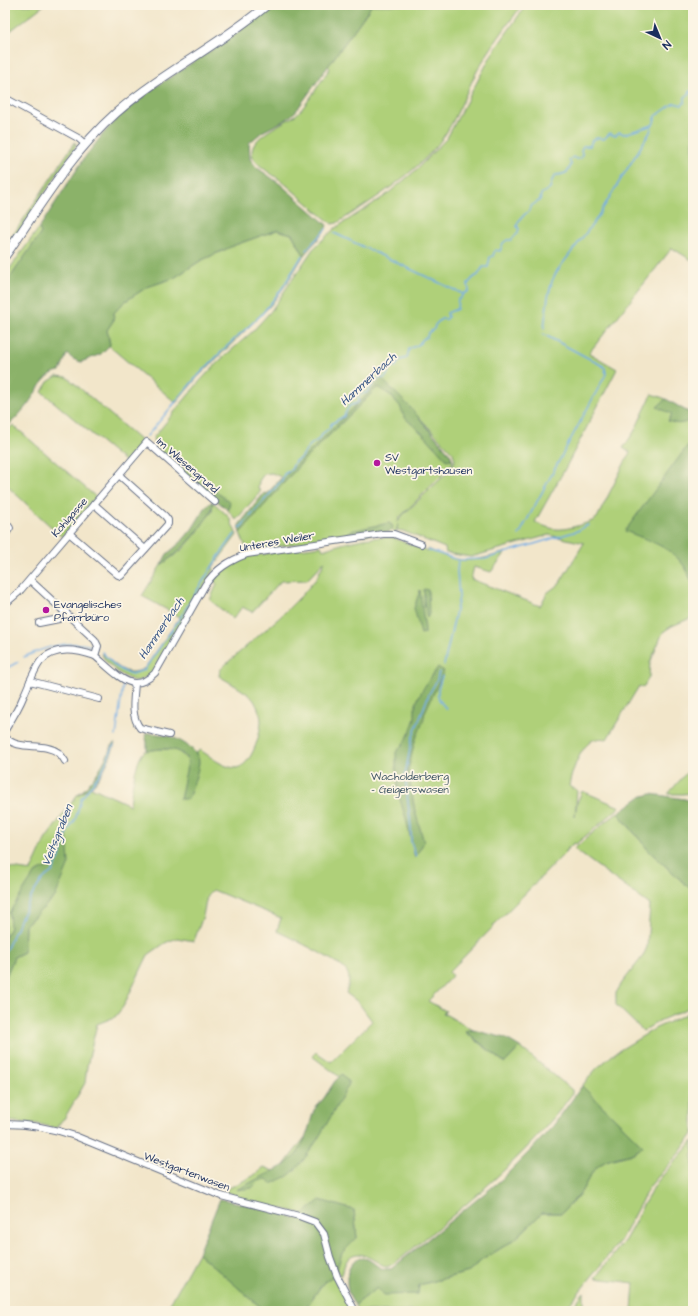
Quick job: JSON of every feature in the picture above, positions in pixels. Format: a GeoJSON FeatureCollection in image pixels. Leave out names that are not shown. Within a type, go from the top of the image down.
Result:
{"type":"FeatureCollection","features":[{"type":"Feature","properties":{"kind":"main road"},"geometry":{"type":"LineString","coordinates":[[5,256],[54,185],[85,144],[113,116],[169,72],[231,33],[267,5]]}},
{"type":"Feature","properties":{"kind":"street"},"geometry":{"type":"LineString","coordinates":[[5,98],[78,138],[85,144]]}},
{"type":"Feature","properties":{"kind":"street","name":"Kohlgasse"},"geometry":{"type":"LineString","coordinates":[[5,604],[30,580],[147,442]]}},
{"type":"Feature","properties":{"kind":"street","name":"Im Wiesengrund"},"geometry":{"type":"LineString","coordinates":[[147,442],[215,502]]}},
{"type":"Feature","properties":{"kind":"street"},"geometry":{"type":"LineString","coordinates":[[70,533],[121,576],[168,524],[168,520],[119,475]]}},
{"type":"Feature","properties":{"kind":"street"},"geometry":{"type":"LineString","coordinates":[[94,504],[146,549]]}},
{"type":"Feature","properties":{"kind":"street"},"geometry":{"type":"LineString","coordinates":[[5,521],[10,528],[5,535]]}},
{"type":"Feature","properties":{"kind":"street","name":"Unteres Weiler"},"geometry":{"type":"LineString","coordinates":[[135,683],[148,679],[155,673],[205,584],[213,574],[234,559],[247,554],[382,534],[394,534],[421,544]]}},
{"type":"Feature","properties":{"kind":"street"},"geometry":{"type":"LineString","coordinates":[[30,580],[95,640],[98,646],[95,656]]}},
{"type":"Feature","properties":{"kind":"street"},"geometry":{"type":"LineString","coordinates":[[39,623],[59,619],[66,612]]}},
{"type":"Feature","properties":{"kind":"street"},"geometry":{"type":"LineString","coordinates":[[5,730],[18,709],[34,672],[41,661],[50,654],[72,650],[95,656],[118,675],[135,683],[133,715],[135,722],[140,728],[169,735]]}},
{"type":"Feature","properties":{"kind":"street"},"geometry":{"type":"LineString","coordinates":[[30,681],[99,699]]}},
{"type":"Feature","properties":{"kind":"street"},"geometry":{"type":"LineString","coordinates":[[5,736],[9,741],[22,746],[51,749],[65,760]]}},
{"type":"Feature","properties":{"kind":"street","name":"Westgartenwasen"},"geometry":{"type":"LineString","coordinates":[[5,1124],[31,1125],[57,1130],[221,1196],[299,1216],[315,1222],[324,1234],[337,1276],[355,1311]]}},
{"type":"Feature","properties":{"kind":"green space"},"geometry":{"type":"Polygon","coordinates":[[[5,5],[44,5],[5,35],[5,5]]]}},
{"type":"Feature","properties":{"kind":"green space"},"geometry":{"type":"Polygon","coordinates":[[[269,5],[372,5],[296,111],[287,119],[262,132],[249,143],[250,159],[256,167],[280,184],[327,225],[324,232],[304,255],[292,234],[277,230],[235,245],[200,261],[174,278],[147,287],[124,302],[114,313],[113,321],[107,330],[110,345],[101,354],[81,362],[73,359],[67,354],[60,371],[54,372],[45,379],[17,417],[5,429],[5,316],[9,309],[5,307],[5,285],[41,233],[39,228],[85,157],[103,134],[126,109],[154,88],[240,31],[269,5]]]}},
{"type":"Feature","properties":{"kind":"green space"},"geometry":{"type":"Polygon","coordinates":[[[372,5],[522,5],[482,62],[452,123],[432,151],[394,185],[337,223],[332,224],[283,182],[258,164],[253,157],[252,150],[255,143],[268,131],[298,113],[311,97],[330,68],[328,66],[372,5]]]}},
{"type":"Feature","properties":{"kind":"green space","name":"Wacholderberg - Geigerswasen"},"geometry":{"type":"Polygon","coordinates":[[[526,5],[693,5],[693,261],[672,248],[589,353],[617,369],[566,467],[535,522],[547,527],[562,529],[587,523],[597,518],[630,452],[623,448],[634,432],[652,394],[666,399],[665,401],[693,414],[693,617],[672,626],[663,632],[650,663],[649,677],[643,688],[639,686],[607,739],[602,738],[593,740],[585,747],[574,769],[569,786],[577,790],[575,817],[577,803],[582,791],[620,807],[576,844],[574,843],[567,849],[564,854],[493,925],[494,926],[449,972],[452,976],[428,1001],[446,1011],[443,1013],[473,1030],[465,1032],[505,1063],[520,1047],[572,1090],[572,1094],[554,1118],[514,1160],[472,1199],[404,1256],[387,1267],[360,1254],[354,1255],[349,1258],[345,1264],[341,1276],[337,1269],[342,1253],[357,1238],[354,1210],[346,1208],[313,1216],[232,1197],[233,1194],[223,1191],[253,1176],[264,1167],[278,1173],[306,1136],[341,1078],[312,1056],[316,1052],[331,1062],[372,1021],[358,1002],[346,993],[349,980],[347,972],[326,957],[277,931],[281,918],[213,890],[207,896],[203,916],[194,941],[177,938],[165,943],[148,955],[123,1007],[115,1017],[97,1024],[87,1066],[85,1083],[64,1119],[56,1128],[39,1124],[5,1121],[5,979],[14,957],[24,952],[25,925],[55,897],[67,833],[60,841],[58,854],[52,865],[35,873],[5,938],[5,867],[31,871],[45,840],[77,795],[91,787],[130,805],[132,785],[138,762],[146,751],[153,749],[171,749],[177,751],[188,761],[187,772],[189,759],[200,750],[221,763],[235,768],[241,767],[250,757],[257,741],[261,726],[259,712],[252,698],[219,676],[220,670],[279,618],[302,595],[316,579],[325,561],[307,580],[281,581],[252,612],[242,607],[233,619],[210,600],[217,584],[212,579],[228,565],[249,556],[321,546],[323,550],[341,544],[377,537],[396,538],[428,551],[428,549],[439,554],[458,559],[467,560],[485,558],[506,552],[491,572],[474,567],[471,579],[540,606],[547,593],[559,584],[584,543],[549,535],[471,557],[446,553],[445,548],[397,530],[398,524],[396,532],[388,530],[331,538],[328,541],[326,539],[247,550],[240,533],[304,460],[384,381],[283,478],[272,473],[264,474],[259,481],[258,489],[261,491],[236,520],[228,510],[230,502],[199,486],[155,446],[153,438],[200,381],[218,362],[252,332],[271,311],[313,249],[334,229],[385,196],[415,171],[447,138],[492,54],[526,5]],[[418,416],[450,454],[453,461],[451,466],[399,518],[398,522],[402,516],[452,468],[455,460],[453,453],[418,416]]]}},
{"type":"Feature","properties":{"kind":"green space"},"geometry":{"type":"Polygon","coordinates":[[[75,142],[76,146],[5,253],[5,247],[75,142]]]}},
{"type":"Feature","properties":{"kind":"green space"},"geometry":{"type":"Polygon","coordinates":[[[39,228],[41,233],[5,285],[5,275],[39,228]]]}},
{"type":"Feature","properties":{"kind":"green space"},"geometry":{"type":"Polygon","coordinates":[[[277,230],[292,234],[304,255],[287,283],[271,305],[197,378],[176,403],[109,346],[110,344],[107,330],[113,321],[114,313],[124,302],[147,287],[174,278],[200,261],[235,245],[277,230]]]}},
{"type":"Feature","properties":{"kind":"green space"},"geometry":{"type":"Polygon","coordinates":[[[57,376],[67,377],[140,440],[141,443],[125,462],[42,392],[48,382],[57,376]]]}},
{"type":"Feature","properties":{"kind":"green space"},"geometry":{"type":"Polygon","coordinates":[[[382,379],[410,407],[450,454],[452,459],[447,460],[426,437],[406,419],[400,406],[390,395],[378,387],[304,460],[240,533],[239,525],[264,493],[267,494],[281,478],[283,478],[382,379]]]}},
{"type":"Feature","properties":{"kind":"green space"},"geometry":{"type":"Polygon","coordinates":[[[666,399],[693,415],[693,417],[687,422],[681,424],[668,421],[672,414],[657,407],[666,399]]]}},
{"type":"Feature","properties":{"kind":"green space"},"geometry":{"type":"Polygon","coordinates":[[[13,425],[96,497],[62,537],[5,484],[5,433],[13,425]]]}},
{"type":"Feature","properties":{"kind":"green space"},"geometry":{"type":"Polygon","coordinates":[[[693,440],[693,583],[681,561],[674,555],[651,541],[625,531],[693,440]]]}},
{"type":"Feature","properties":{"kind":"green space"},"geometry":{"type":"Polygon","coordinates":[[[206,484],[230,502],[228,510],[199,486],[206,484]]]}},
{"type":"Feature","properties":{"kind":"green space"},"geometry":{"type":"Polygon","coordinates":[[[213,502],[229,517],[237,535],[213,567],[214,570],[153,673],[138,681],[127,678],[106,661],[102,653],[117,666],[127,671],[138,671],[145,668],[180,617],[142,596],[161,565],[183,549],[197,533],[212,512],[213,502]]]}},
{"type":"Feature","properties":{"kind":"green space"},"geometry":{"type":"Polygon","coordinates":[[[213,502],[210,514],[190,541],[161,565],[167,554],[181,542],[192,529],[205,508],[213,502]]]}},
{"type":"Feature","properties":{"kind":"green space"},"geometry":{"type":"Polygon","coordinates":[[[389,523],[393,528],[389,532],[340,538],[350,531],[389,523]]]}},
{"type":"Feature","properties":{"kind":"green space"},"geometry":{"type":"Polygon","coordinates":[[[424,589],[428,590],[429,614],[427,618],[424,602],[424,589]]]}},
{"type":"Feature","properties":{"kind":"green space"},"geometry":{"type":"Polygon","coordinates":[[[420,590],[425,629],[425,633],[421,634],[414,608],[420,590]]]}},
{"type":"Feature","properties":{"kind":"green space","name":"Wacholderberg - Geigerswasen"},"geometry":{"type":"Polygon","coordinates":[[[438,667],[444,671],[425,712],[423,722],[415,741],[408,770],[415,811],[424,842],[415,858],[406,819],[397,790],[398,782],[396,752],[406,740],[412,727],[415,717],[415,708],[419,697],[438,667]]]}},
{"type":"Feature","properties":{"kind":"green space"},"geometry":{"type":"Polygon","coordinates":[[[147,733],[172,737],[185,744],[196,754],[199,762],[188,799],[180,799],[188,761],[182,753],[171,749],[147,751],[145,735],[147,733]]]}},
{"type":"Feature","properties":{"kind":"green space"},"geometry":{"type":"Polygon","coordinates":[[[115,743],[109,760],[99,778],[91,787],[77,795],[89,784],[115,743]]]}},
{"type":"Feature","properties":{"kind":"green space"},"geometry":{"type":"Polygon","coordinates":[[[693,765],[693,793],[668,794],[693,765]]]}},
{"type":"Feature","properties":{"kind":"green space"},"geometry":{"type":"Polygon","coordinates":[[[651,794],[685,799],[693,802],[693,891],[650,852],[618,813],[640,797],[651,794]]]}},
{"type":"Feature","properties":{"kind":"green space"},"geometry":{"type":"Polygon","coordinates":[[[618,813],[650,852],[693,891],[693,1006],[659,1021],[643,1031],[616,1005],[616,993],[643,956],[647,947],[650,905],[574,849],[618,813]]]}},
{"type":"Feature","properties":{"kind":"green space"},"geometry":{"type":"Polygon","coordinates":[[[67,833],[69,864],[55,897],[25,925],[24,952],[14,957],[5,979],[5,938],[10,927],[9,913],[35,873],[52,865],[58,854],[60,840],[67,833]]]}},
{"type":"Feature","properties":{"kind":"green space"},"geometry":{"type":"Polygon","coordinates":[[[693,1011],[693,1134],[680,1152],[649,1187],[620,1241],[564,1311],[358,1311],[355,1305],[377,1288],[418,1294],[419,1285],[469,1272],[482,1260],[514,1240],[542,1213],[562,1213],[579,1195],[592,1173],[601,1164],[612,1159],[634,1153],[638,1150],[642,1146],[582,1086],[596,1069],[615,1053],[656,1028],[693,1011]]]}},
{"type":"Feature","properties":{"kind":"green space"},"geometry":{"type":"Polygon","coordinates":[[[473,1030],[505,1038],[520,1047],[505,1063],[465,1031],[473,1030]]]}},
{"type":"Feature","properties":{"kind":"green space"},"geometry":{"type":"Polygon","coordinates":[[[342,1074],[349,1084],[313,1147],[296,1169],[288,1176],[271,1184],[266,1179],[259,1181],[252,1188],[236,1190],[285,1165],[297,1154],[306,1137],[314,1110],[335,1081],[342,1074]]]}},
{"type":"Feature","properties":{"kind":"green space"},"geometry":{"type":"Polygon","coordinates":[[[582,1086],[643,1146],[639,1150],[629,1155],[612,1159],[601,1164],[592,1173],[579,1195],[562,1213],[542,1213],[514,1240],[482,1260],[469,1272],[419,1285],[418,1294],[384,1295],[377,1288],[355,1305],[349,1295],[347,1284],[348,1272],[353,1262],[357,1259],[365,1258],[380,1268],[391,1269],[501,1180],[553,1126],[582,1086]]]}},
{"type":"Feature","properties":{"kind":"green space"},"geometry":{"type":"Polygon","coordinates":[[[693,1141],[693,1311],[632,1311],[634,1283],[595,1278],[625,1240],[657,1182],[693,1141]]]}},
{"type":"Feature","properties":{"kind":"green space"},"geometry":{"type":"Polygon","coordinates":[[[220,1199],[299,1219],[320,1200],[354,1210],[357,1238],[342,1253],[333,1276],[323,1283],[304,1311],[265,1311],[198,1253],[220,1199]]]}},
{"type":"Feature","properties":{"kind":"green space"},"geometry":{"type":"Polygon","coordinates":[[[198,1253],[265,1311],[166,1311],[198,1253]]]}},
{"type":"Feature","properties":{"kind":"green space"},"geometry":{"type":"Polygon","coordinates":[[[333,1276],[352,1311],[304,1311],[323,1283],[333,1276]]]}},
{"type":"Feature","properties":{"kind":"green space"},"geometry":{"type":"Polygon","coordinates":[[[584,1292],[584,1311],[570,1311],[584,1292]]]}},
{"type":"Feature","properties":{"kind":"waterway","name":"Hammerbach"},"geometry":{"type":"LineString","coordinates":[[240,528],[282,480],[284,474],[291,470],[295,461],[301,458],[309,446],[319,439],[323,433],[330,428],[331,424],[344,416],[349,406],[357,403],[359,401],[358,397],[366,393],[379,378],[385,378],[390,368],[396,366],[400,360],[407,358],[409,349],[418,345],[427,337],[428,333],[434,329],[435,325],[441,319],[447,319],[447,313],[457,309],[458,299],[469,291],[468,284],[470,281],[478,275],[483,267],[488,267],[490,257],[493,256],[495,250],[500,251],[503,243],[507,240],[511,240],[517,234],[519,229],[517,226],[518,222],[528,212],[531,206],[540,200],[541,194],[550,188],[552,180],[556,175],[568,171],[571,164],[569,160],[573,157],[576,159],[581,158],[581,150],[583,146],[590,146],[592,140],[597,138],[604,139],[610,133],[612,135],[616,135],[619,132],[624,134],[653,125],[656,116],[674,103],[682,105],[685,102],[685,97],[690,91],[693,91]]}},
{"type":"Feature","properties":{"kind":"waterway"},"geometry":{"type":"LineString","coordinates":[[544,328],[548,297],[552,281],[557,271],[595,221],[650,132],[652,125]]}},
{"type":"Feature","properties":{"kind":"waterway"},"geometry":{"type":"LineString","coordinates":[[306,250],[326,229]]}},
{"type":"Feature","properties":{"kind":"waterway"},"geometry":{"type":"LineString","coordinates":[[334,233],[463,294]]}},
{"type":"Feature","properties":{"kind":"waterway"},"geometry":{"type":"LineString","coordinates":[[147,436],[194,380],[225,348],[261,315],[281,290],[302,256]]}},
{"type":"Feature","properties":{"kind":"waterway"},"geometry":{"type":"LineString","coordinates":[[519,535],[606,374],[603,366],[543,334]]}},
{"type":"Feature","properties":{"kind":"waterway"},"geometry":{"type":"LineString","coordinates":[[428,550],[458,560],[485,559],[577,531],[588,525]]}},
{"type":"Feature","properties":{"kind":"waterway","name":"Hammerbach"},"geometry":{"type":"LineString","coordinates":[[102,652],[115,666],[125,672],[132,674],[144,670],[235,534]]}},
{"type":"Feature","properties":{"kind":"waterway"},"geometry":{"type":"LineString","coordinates":[[444,665],[459,597],[457,571],[458,561]]}},
{"type":"Feature","properties":{"kind":"waterway","name":"Hammerbach"},"geometry":{"type":"LineString","coordinates":[[24,657],[40,650],[66,644],[83,644],[92,646]]}},
{"type":"Feature","properties":{"kind":"waterway","name":"Hammerbach"},"geometry":{"type":"LineString","coordinates":[[5,669],[18,662]]}},
{"type":"Feature","properties":{"kind":"waterway"},"geometry":{"type":"LineString","coordinates":[[416,857],[411,842],[411,828],[405,775],[412,739],[439,672]]}},
{"type":"Feature","properties":{"kind":"waterway"},"geometry":{"type":"LineString","coordinates":[[442,676],[438,690],[438,698],[447,709]]}},
{"type":"Feature","properties":{"kind":"waterway","name":"Veitsgraben"},"geometry":{"type":"LineString","coordinates":[[116,736],[123,685]]}},
{"type":"Feature","properties":{"kind":"waterway","name":"Veitsgraben"},"geometry":{"type":"LineString","coordinates":[[5,952],[31,897],[42,880],[53,871],[59,859],[68,830],[75,820],[81,799],[102,771],[114,745]]}},
{"type":"Feature","properties":{"kind":"place","name":"SV Westgartshausen"},"geometry":{"type":"Point","coordinates":[377,463]}},
{"type":"Feature","properties":{"kind":"place","name":"Evangelisches Pfarrbüro"},"geometry":{"type":"Point","coordinates":[46,610]}}]}
